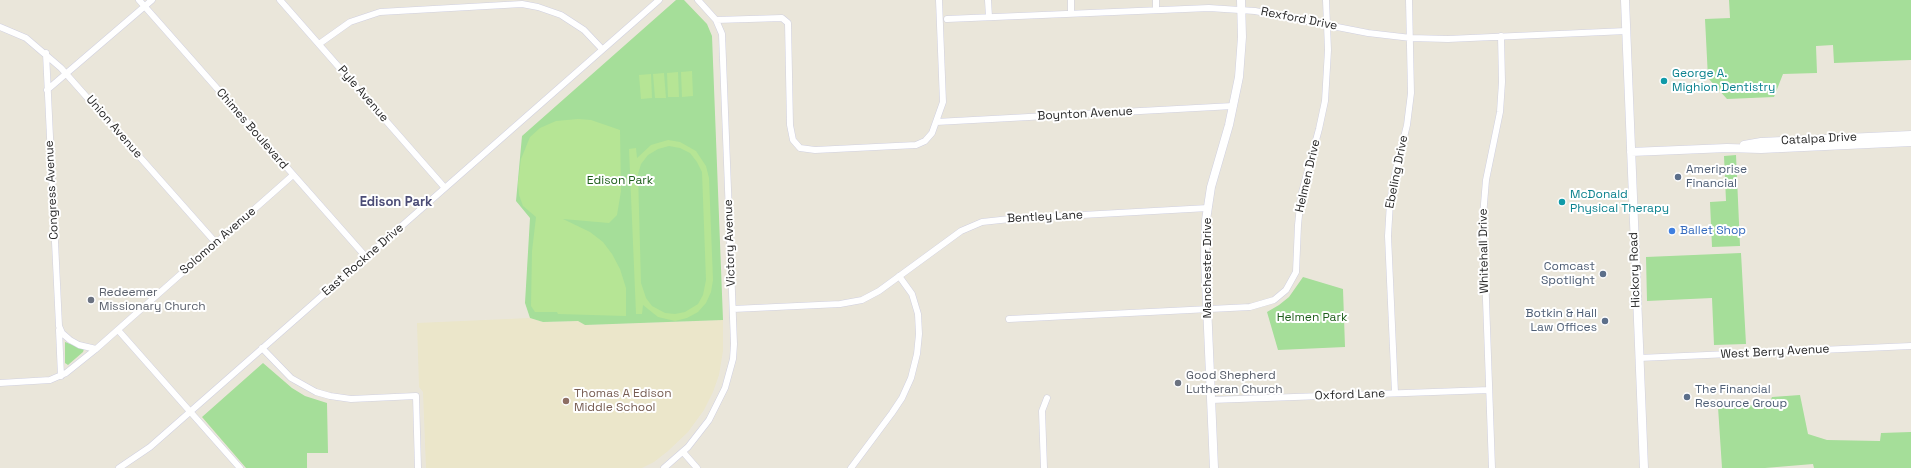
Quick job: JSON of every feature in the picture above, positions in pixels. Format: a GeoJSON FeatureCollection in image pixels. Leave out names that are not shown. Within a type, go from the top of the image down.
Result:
{"type":"FeatureCollection","features":[{"type":"Feature","properties":{"kind":"street","name":"Chimes Boulevard"},"geometry":{"type":"LineString","coordinates":[[139,0],[366,257]]}},
{"type":"Feature","properties":{"kind":"street"},"geometry":{"type":"LineString","coordinates":[[48,90],[152,0]]}},
{"type":"Feature","properties":{"kind":"street","name":"Pyle Avenue"},"geometry":{"type":"LineString","coordinates":[[280,0],[446,188]]}},
{"type":"Feature","properties":{"kind":"street","name":"East Rockne Drive"},"geometry":{"type":"LineString","coordinates":[[119,468],[150,447],[659,0]]}},
{"type":"Feature","properties":{"kind":"street"},"geometry":{"type":"LineString","coordinates":[[698,0],[716,20],[782,18],[787,20],[789,25],[788,74],[790,125],[793,140],[800,148],[808,150],[916,146],[925,141],[932,133],[943,102],[939,0]]}},
{"type":"Feature","properties":{"kind":"street"},"geometry":{"type":"LineString","coordinates":[[988,0],[989,17]]}},
{"type":"Feature","properties":{"kind":"street"},"geometry":{"type":"LineString","coordinates":[[1071,0],[1072,13]]}},
{"type":"Feature","properties":{"kind":"street"},"geometry":{"type":"LineString","coordinates":[[1156,0],[1156,9]]}},
{"type":"Feature","properties":{"kind":"street","name":"Manchester Drive"},"geometry":{"type":"LineString","coordinates":[[1214,468],[1205,246],[1208,208],[1215,170],[1233,106],[1241,58],[1241,0]]}},
{"type":"Feature","properties":{"kind":"street","name":"Helmen Drive"},"geometry":{"type":"LineString","coordinates":[[1009,319],[1250,307],[1274,300],[1286,290],[1294,278],[1297,263],[1298,225],[1301,196],[1325,102],[1327,71],[1326,0]]}},
{"type":"Feature","properties":{"kind":"street","name":"Ebeling Drive"},"geometry":{"type":"LineString","coordinates":[[1395,393],[1389,255],[1389,219],[1395,174],[1407,125],[1411,93],[1409,0]]}},
{"type":"Feature","properties":{"kind":"street","name":"Hickory Road"},"geometry":{"type":"LineString","coordinates":[[1625,0],[1644,468]]}},
{"type":"Feature","properties":{"kind":"street"},"geometry":{"type":"LineString","coordinates":[[319,44],[350,22],[380,12],[512,4],[538,7],[561,15],[584,30],[602,49]]}},
{"type":"Feature","properties":{"kind":"street","name":"Rexford Drive"},"geometry":{"type":"LineString","coordinates":[[947,19],[1156,9],[1241,9],[1380,35],[1411,38],[1448,39],[1626,31]]}},
{"type":"Feature","properties":{"kind":"street","name":"Victory Avenue"},"geometry":{"type":"LineString","coordinates":[[664,468],[683,452],[698,436],[709,420],[725,388],[733,359],[733,309],[722,34],[716,20]]}},
{"type":"Feature","properties":{"kind":"street","name":"Union Avenue"},"geometry":{"type":"LineString","coordinates":[[0,26],[26,38],[46,53],[67,74],[216,243]]}},
{"type":"Feature","properties":{"kind":"street","name":"Whitehall Drive"},"geometry":{"type":"LineString","coordinates":[[1492,468],[1482,216],[1486,180],[1500,112],[1502,82],[1501,36]]}},
{"type":"Feature","properties":{"kind":"street","name":"Congress Avenue"},"geometry":{"type":"LineString","coordinates":[[46,53],[61,376]]}},
{"type":"Feature","properties":{"kind":"street","name":"Boynton Avenue"},"geometry":{"type":"LineString","coordinates":[[936,122],[1233,106]]}},
{"type":"Feature","properties":{"kind":"street","name":"Catalpa Drive"},"geometry":{"type":"LineString","coordinates":[[1727,148],[1761,142],[1911,135]]}},
{"type":"Feature","properties":{"kind":"street","name":"Catalpa Drive"},"geometry":{"type":"LineString","coordinates":[[1631,152],[1727,148],[1762,149],[1911,142]]}},
{"type":"Feature","properties":{"kind":"street","name":"Solomon Avenue"},"geometry":{"type":"LineString","coordinates":[[0,383],[43,381],[61,376],[118,330],[293,175]]}},
{"type":"Feature","properties":{"kind":"street","name":"Bentley Lane"},"geometry":{"type":"LineString","coordinates":[[733,309],[847,304],[870,296],[959,232],[982,222],[1018,218],[1208,208]]}},
{"type":"Feature","properties":{"kind":"street"},"geometry":{"type":"LineString","coordinates":[[851,468],[892,413],[902,398],[911,378],[917,354],[919,334],[918,314],[912,294],[899,276]]}},
{"type":"Feature","properties":{"kind":"street"},"geometry":{"type":"LineString","coordinates":[[59,326],[62,333],[70,340],[79,345],[96,349]]}},
{"type":"Feature","properties":{"kind":"street"},"geometry":{"type":"LineString","coordinates":[[118,330],[240,468]]}},
{"type":"Feature","properties":{"kind":"street","name":"West Berry Avenue"},"geometry":{"type":"LineString","coordinates":[[1639,358],[1911,346]]}},
{"type":"Feature","properties":{"kind":"street"},"geometry":{"type":"LineString","coordinates":[[262,348],[291,378],[316,392],[351,399],[416,396],[418,468]]}},
{"type":"Feature","properties":{"kind":"street","name":"Oxford Lane"},"geometry":{"type":"LineString","coordinates":[[1211,400],[1489,390]]}},
{"type":"Feature","properties":{"kind":"street"},"geometry":{"type":"LineString","coordinates":[[1044,468],[1042,411],[1047,398]]}},
{"type":"Feature","properties":{"kind":"street"},"geometry":{"type":"LineString","coordinates":[[683,452],[697,468]]}},
{"type":"Feature","properties":{"kind":"shaded area","name":"Thomas A Edison Middle School"},"geometry":{"type":"Polygon","coordinates":[[[530,318],[543,322],[578,321],[585,325],[723,320],[723,351],[719,375],[704,410],[688,432],[654,462],[642,468],[426,468],[423,392],[419,387],[417,323],[530,318]]]}},
{"type":"Feature","properties":{"kind":"green space","name":"Edison Park"},"geometry":{"type":"Polygon","coordinates":[[[676,0],[684,0],[707,24],[712,36],[723,320],[585,325],[578,321],[543,322],[530,318],[525,303],[530,218],[516,201],[522,136],[676,0]]]}},
{"type":"Feature","properties":{"kind":"green space"},"geometry":{"type":"Polygon","coordinates":[[[1729,0],[1911,0],[1911,60],[1834,63],[1833,45],[1816,46],[1817,73],[1783,74],[1774,97],[1727,99],[1708,78],[1705,19],[1730,18],[1729,0]]]}},
{"type":"Feature","properties":{"kind":"green space"},"geometry":{"type":"Polygon","coordinates":[[[692,71],[693,96],[682,97],[681,72],[692,71]]]}},
{"type":"Feature","properties":{"kind":"green space"},"geometry":{"type":"Polygon","coordinates":[[[678,72],[679,97],[668,97],[667,73],[678,72]]]}},
{"type":"Feature","properties":{"kind":"green space"},"geometry":{"type":"Polygon","coordinates":[[[664,73],[666,98],[655,98],[653,74],[664,73]]]}},
{"type":"Feature","properties":{"kind":"green space"},"geometry":{"type":"Polygon","coordinates":[[[651,74],[652,98],[641,99],[639,75],[651,74]]]}},
{"type":"Feature","properties":{"kind":"green space"},"geometry":{"type":"Polygon","coordinates":[[[578,119],[591,120],[620,130],[621,191],[617,215],[609,223],[563,219],[590,232],[603,242],[612,254],[620,269],[626,288],[626,316],[535,312],[531,306],[532,251],[536,217],[523,206],[519,195],[518,183],[521,159],[530,137],[540,128],[556,121],[578,119]]]}},
{"type":"Feature","properties":{"kind":"green space"},"geometry":{"type":"Polygon","coordinates":[[[668,140],[680,142],[696,151],[706,166],[709,178],[713,280],[711,292],[706,303],[698,312],[687,318],[675,321],[658,317],[643,305],[642,314],[636,314],[629,149],[636,148],[637,158],[651,145],[668,140]],[[669,146],[658,149],[648,155],[641,164],[638,174],[641,283],[646,298],[652,306],[665,313],[675,314],[685,312],[698,304],[703,295],[706,280],[702,172],[690,153],[680,148],[669,146]]]}},
{"type":"Feature","properties":{"kind":"green space"},"geometry":{"type":"Polygon","coordinates":[[[1736,155],[1740,246],[1712,247],[1710,202],[1726,201],[1724,156],[1736,155]]]}},
{"type":"Feature","properties":{"kind":"green space"},"geometry":{"type":"Polygon","coordinates":[[[1741,253],[1746,344],[1714,345],[1712,298],[1647,301],[1646,257],[1741,253]]]}},
{"type":"Feature","properties":{"kind":"green space","name":"Helmen Park"},"geometry":{"type":"Polygon","coordinates":[[[1303,277],[1343,289],[1345,347],[1278,350],[1267,312],[1289,297],[1303,277]]]}},
{"type":"Feature","properties":{"kind":"green space"},"geometry":{"type":"Polygon","coordinates":[[[65,342],[84,349],[83,352],[68,365],[65,363],[65,342]]]}},
{"type":"Feature","properties":{"kind":"green space"},"geometry":{"type":"Polygon","coordinates":[[[263,363],[292,388],[305,396],[327,403],[328,453],[307,453],[307,468],[246,468],[202,417],[263,363]]]}},
{"type":"Feature","properties":{"kind":"green space"},"geometry":{"type":"Polygon","coordinates":[[[1800,395],[1808,434],[1827,440],[1880,441],[1881,433],[1911,432],[1911,468],[1814,468],[1813,464],[1765,468],[1722,468],[1718,407],[1769,404],[1772,397],[1800,395]]]}},
{"type":"Feature","properties":{"kind":"place","name":"George A. Mighion Dentistry"},"geometry":{"type":"Point","coordinates":[1664,81]}},
{"type":"Feature","properties":{"kind":"place","name":"Ameriprise Financial"},"geometry":{"type":"Point","coordinates":[1678,177]}},
{"type":"Feature","properties":{"kind":"place","name":"McDonald Physical Therapy"},"geometry":{"type":"Point","coordinates":[1562,202]}},
{"type":"Feature","properties":{"kind":"place","name":"Ballet Shop"},"geometry":{"type":"Point","coordinates":[1672,231]}},
{"type":"Feature","properties":{"kind":"place","name":"Comcast Spotlight"},"geometry":{"type":"Point","coordinates":[1603,274]}},
{"type":"Feature","properties":{"kind":"place","name":"Redeemer Missionary Church"},"geometry":{"type":"Point","coordinates":[91,300]}},
{"type":"Feature","properties":{"kind":"place","name":"Botkin & Hall Law Offices"},"geometry":{"type":"Point","coordinates":[1605,321]}},
{"type":"Feature","properties":{"kind":"place","name":"Good Shepherd Lutheran Church"},"geometry":{"type":"Point","coordinates":[1178,383]}},
{"type":"Feature","properties":{"kind":"place","name":"The Financial Resource Group"},"geometry":{"type":"Point","coordinates":[1687,397]}},
{"type":"Feature","properties":{"kind":"place","name":"Thomas A Edison Middle School"},"geometry":{"type":"Point","coordinates":[566,401]}},
{"type":"Feature","properties":{"kind":"district","name":"Edison Park"},"geometry":{"type":"Point","coordinates":[396,202]}}]}
